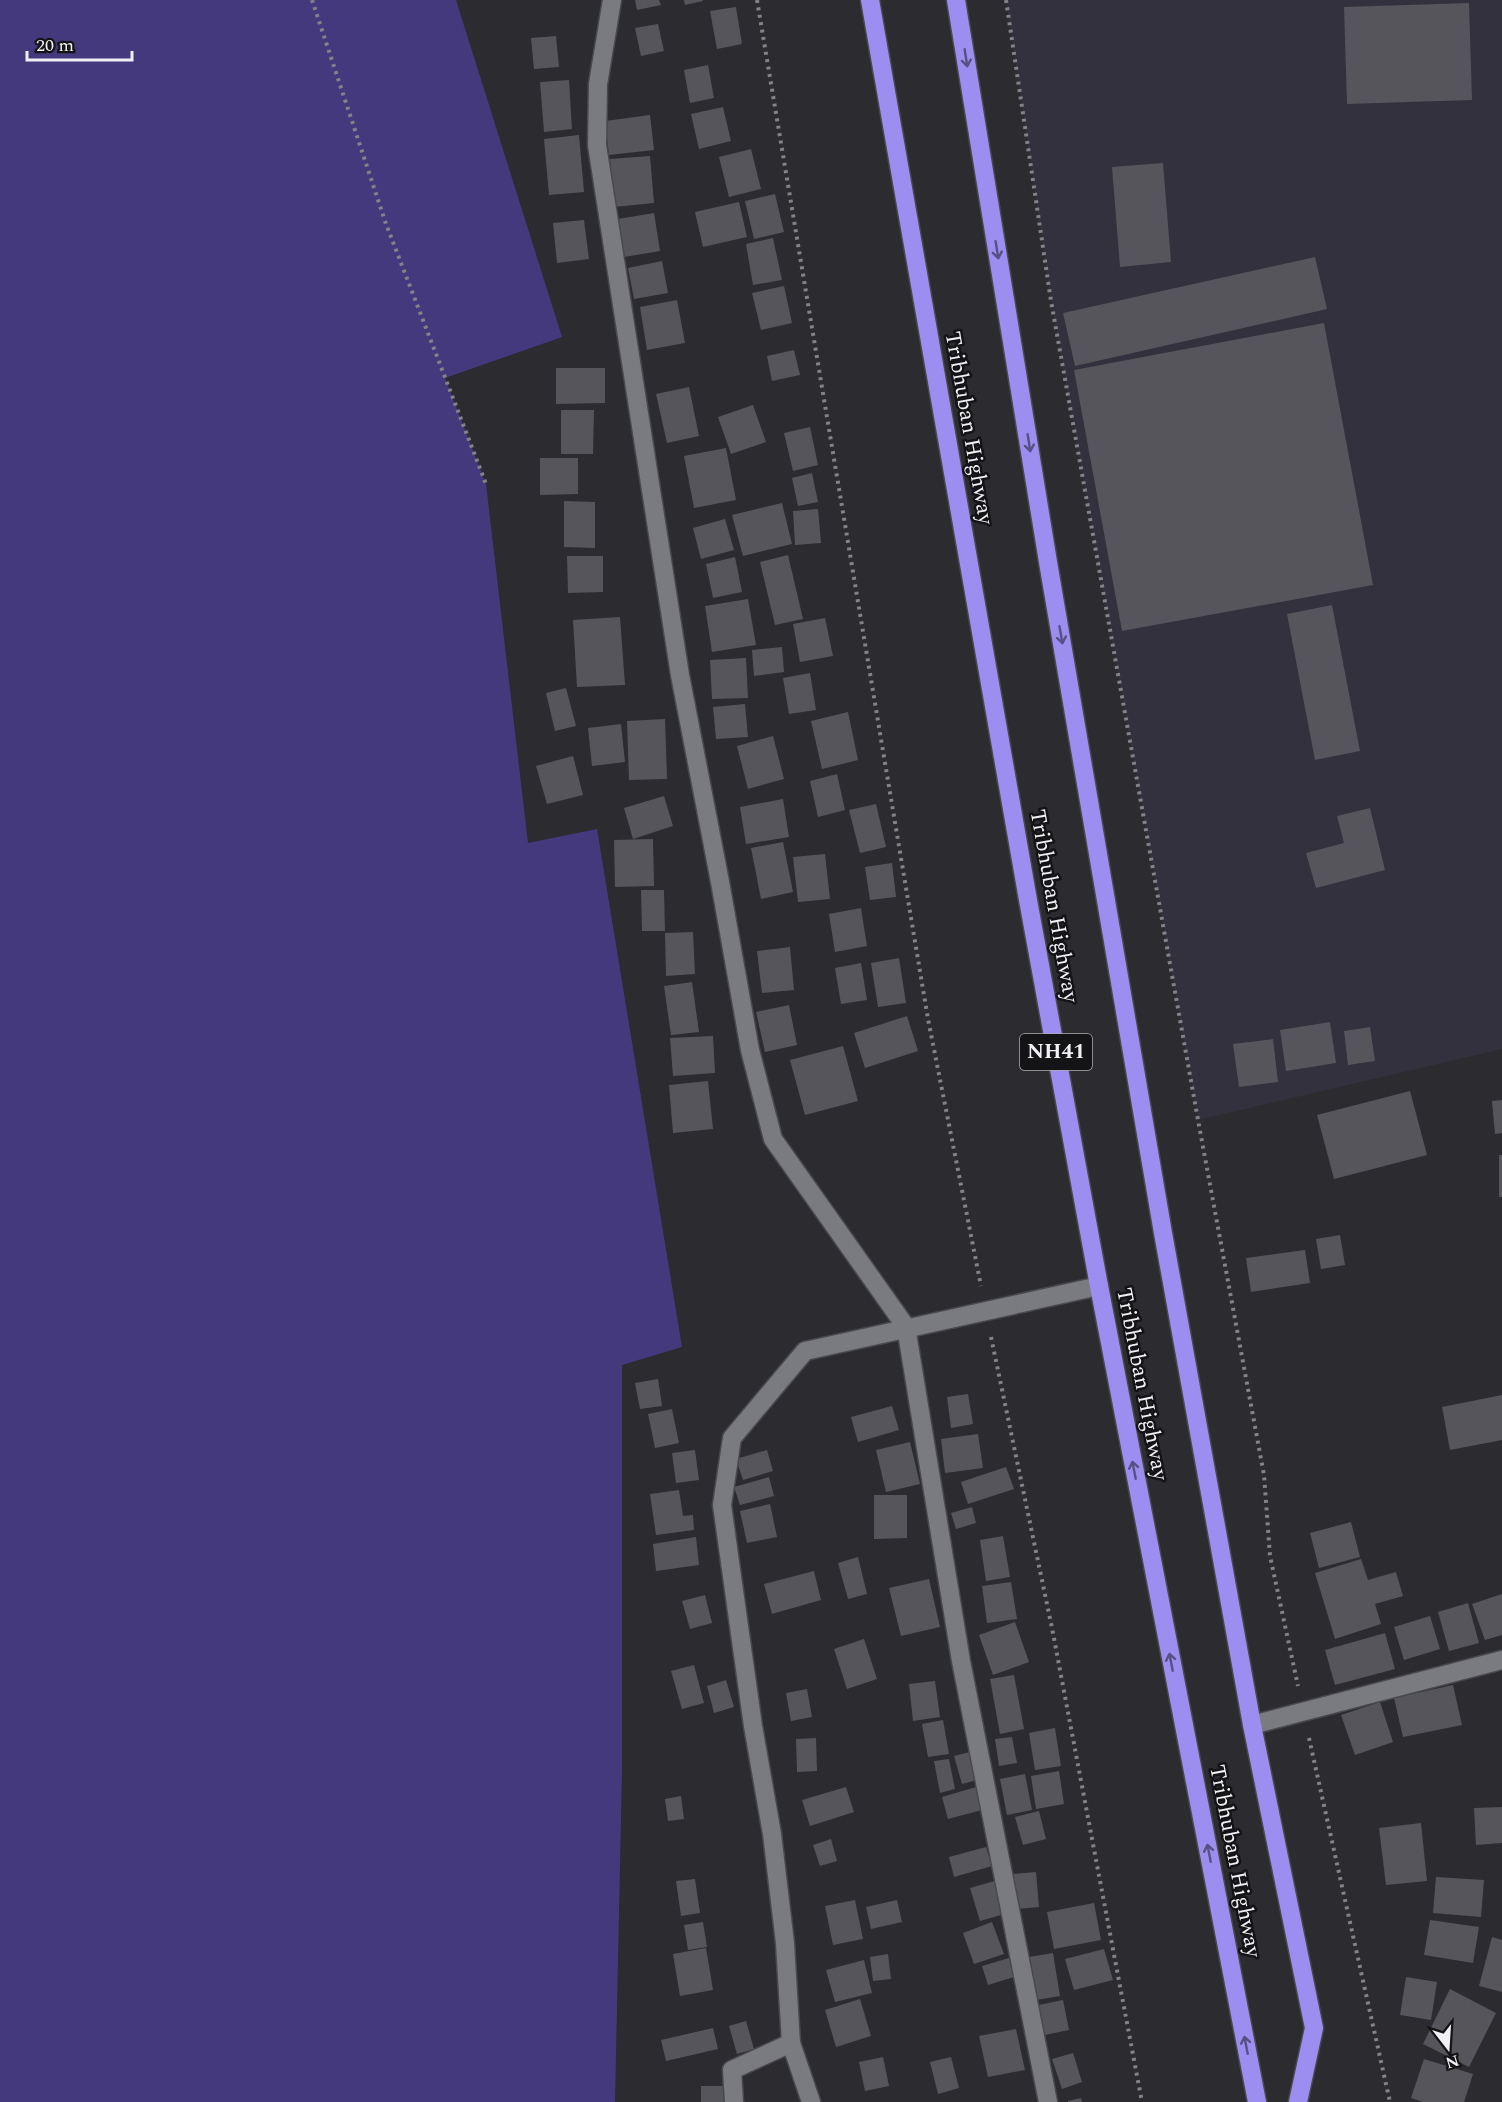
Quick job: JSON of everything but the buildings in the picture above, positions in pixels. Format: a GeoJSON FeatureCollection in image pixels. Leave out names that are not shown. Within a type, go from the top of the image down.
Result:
{"type":"FeatureCollection","features":[{"type":"Feature","properties":{"kind":"highway","name":"Tribhuban Highway"},"geometry":{"type":"LineString","coordinates":[[870,0],[1028,900],[1099,1286],[1257,2102]]}},
{"type":"Feature","properties":{"kind":"highway","name":"Tribhuban Highway"},"geometry":{"type":"LineString","coordinates":[[956,0],[1051,580],[1163,1233],[1252,1725],[1314,2028],[1298,2102]]}},
{"type":"Feature","properties":{"kind":"street"},"geometry":{"type":"LineString","coordinates":[[612,0],[598,84],[597,145],[680,675],[750,1050],[773,1139],[906,1327],[961,1661],[1048,2102]]}},
{"type":"Feature","properties":{"kind":"street"},"geometry":{"type":"LineString","coordinates":[[812,2102],[791,2043],[786,1943],[723,1505],[732,1438],[805,1351],[1099,1286]]}},
{"type":"Feature","properties":{"kind":"street"},"geometry":{"type":"LineString","coordinates":[[1252,1725],[1502,1660]]}},
{"type":"Feature","properties":{"kind":"street"},"geometry":{"type":"LineString","coordinates":[[734,2102],[732,2070],[791,2043]]}},
{"type":"Feature","properties":{"kind":"path"},"geometry":{"type":"LineString","coordinates":[[312,0],[386,224],[486,484]]}},
{"type":"Feature","properties":{"kind":"path"},"geometry":{"type":"LineString","coordinates":[[757,0],[928,1019],[1052,1628],[1142,2102]]}},
{"type":"Feature","properties":{"kind":"path"},"geometry":{"type":"LineString","coordinates":[[1006,0],[1051,301],[1264,1475],[1270,1557],[1390,2102]]}},
{"type":"Feature","properties":{"kind":"shaded area"},"geometry":{"type":"Polygon","coordinates":[[[0,0],[456,0],[562,337],[445,378],[486,484],[528,843],[597,829],[682,1347],[622,1365],[622,1771],[615,2102],[0,2102],[0,0]]]}},
{"type":"Feature","properties":{"kind":"shaded area"},"geometry":{"type":"Polygon","coordinates":[[[1006,0],[1502,0],[1502,1049],[1198,1120],[1051,301],[1006,0]]]}}]}
